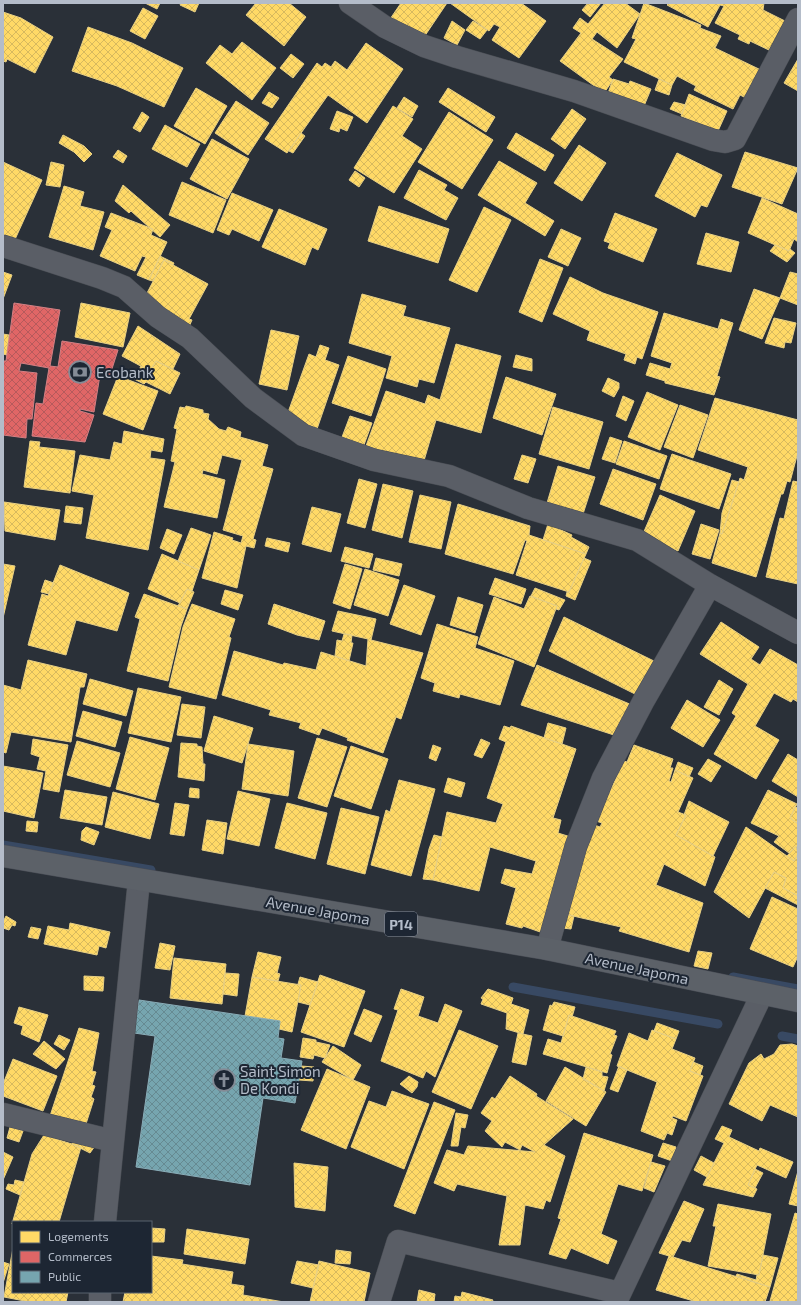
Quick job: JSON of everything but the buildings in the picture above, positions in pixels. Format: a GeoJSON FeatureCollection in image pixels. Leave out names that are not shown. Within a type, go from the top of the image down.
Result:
{"type":"FeatureCollection","features":[{"type":"Feature","properties":{"kind":"main road","name":"Avenue Japoma"},"geometry":{"type":"LineString","coordinates":[[3,856],[547,949],[798,1001]]}},
{"type":"Feature","properties":{"kind":"street"},"geometry":{"type":"LineString","coordinates":[[350,3],[385,27],[424,46],[574,91],[714,140],[725,142],[735,139],[798,19]]}},
{"type":"Feature","properties":{"kind":"street"},"geometry":{"type":"LineString","coordinates":[[3,246],[102,278],[124,287],[133,293],[158,317],[190,338],[253,398],[303,435],[374,460],[449,476],[528,508],[637,540],[710,585],[798,633]]}},
{"type":"Feature","properties":{"kind":"street"},"geometry":{"type":"LineString","coordinates":[[547,949],[576,846],[603,778],[644,700],[710,585]]}},
{"type":"Feature","properties":{"kind":"street"},"geometry":{"type":"LineString","coordinates":[[105,1221],[139,880]]}},
{"type":"Feature","properties":{"kind":"street"},"geometry":{"type":"LineString","coordinates":[[379,1302],[398,1241],[618,1298],[762,994]]}},
{"type":"Feature","properties":{"kind":"street"},"geometry":{"type":"LineString","coordinates":[[3,1114],[113,1141]]}},
{"type":"Feature","properties":{"kind":"waterway"},"geometry":{"type":"LineString","coordinates":[[3,845],[151,870]]}},
{"type":"Feature","properties":{"kind":"waterway"},"geometry":{"type":"LineString","coordinates":[[733,977],[798,989]]}},
{"type":"Feature","properties":{"kind":"waterway"},"geometry":{"type":"LineString","coordinates":[[513,987],[718,1024]]}},
{"type":"Feature","properties":{"kind":"waterway"},"geometry":{"type":"LineString","coordinates":[[782,1036],[798,1039]]}},
{"type":"Feature","properties":{"kind":"place","name":"Ecobank"},"geometry":{"type":"Point","coordinates":[80,372]}},
{"type":"Feature","properties":{"kind":"place","name":"Saint Simon De Kondi"},"geometry":{"type":"Point","coordinates":[224,1080]}}]}
